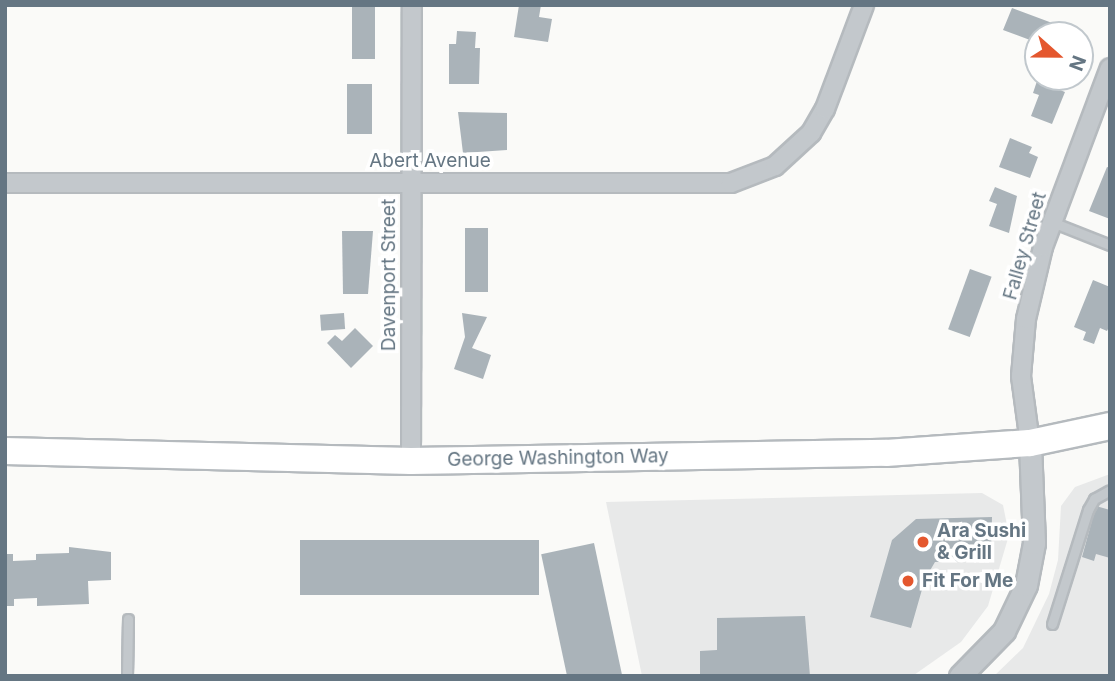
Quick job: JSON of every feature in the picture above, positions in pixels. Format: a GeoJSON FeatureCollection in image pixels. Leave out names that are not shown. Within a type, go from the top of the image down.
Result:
{"type":"FeatureCollection","features":[{"type":"Feature","properties":{"kind":"main road","name":"George Washington Way"},"geometry":{"type":"LineString","coordinates":[[5,451],[411,461],[886,453],[1030,443],[1110,426]]}},
{"type":"Feature","properties":{"kind":"street","name":"Davenport Street"},"geometry":{"type":"LineString","coordinates":[[411,461],[409,181],[412,5]]}},
{"type":"Feature","properties":{"kind":"street","name":"Abert Avenue"},"geometry":{"type":"LineString","coordinates":[[5,183],[731,183],[758,176],[794,152],[825,109],[864,5]]}},
{"type":"Feature","properties":{"kind":"street","name":"Falley Street"},"geometry":{"type":"LineString","coordinates":[[1030,443],[1021,376],[1023,344],[1052,222],[1110,68]]}},
{"type":"Feature","properties":{"kind":"street"},"geometry":{"type":"LineString","coordinates":[[960,676],[1004,631],[1026,585],[1035,512],[1030,443]]}},
{"type":"Feature","properties":{"kind":"lane"},"geometry":{"type":"LineString","coordinates":[[1052,222],[1110,245]]}},
{"type":"Feature","properties":{"kind":"lane"},"geometry":{"type":"LineString","coordinates":[[1052,624],[1088,510],[1094,499],[1110,490]]}},
{"type":"Feature","properties":{"kind":"lane"},"geometry":{"type":"LineString","coordinates":[[127,676],[128,619]]}},
{"type":"Feature","properties":{"kind":"shaded area"},"geometry":{"type":"Polygon","coordinates":[[[1110,474],[1110,676],[994,676],[1023,648],[1049,594],[1058,560],[1061,506],[1075,487],[1110,474]]]}},
{"type":"Feature","properties":{"kind":"shaded area"},"geometry":{"type":"Polygon","coordinates":[[[982,493],[1003,505],[1009,535],[988,606],[961,642],[914,675],[642,676],[606,502],[982,493]]]}},
{"type":"Feature","properties":{"kind":"building"},"geometry":{"type":"Polygon","coordinates":[[[352,5],[375,5],[375,59],[352,59],[352,5]]]}},
{"type":"Feature","properties":{"kind":"building"},"geometry":{"type":"Polygon","coordinates":[[[519,5],[541,5],[539,17],[552,19],[548,42],[514,37],[519,5]]]}},
{"type":"Feature","properties":{"kind":"building"},"geometry":{"type":"Polygon","coordinates":[[[1012,8],[1047,21],[1024,21],[1024,38],[1003,30],[1012,8]]]}},
{"type":"Feature","properties":{"kind":"building"},"geometry":{"type":"Polygon","coordinates":[[[457,31],[476,32],[475,48],[480,48],[479,84],[449,84],[449,44],[456,44],[457,31]]]}},
{"type":"Feature","properties":{"kind":"building"},"geometry":{"type":"Polygon","coordinates":[[[347,84],[372,84],[372,134],[347,134],[347,84]]]}},
{"type":"Feature","properties":{"kind":"building"},"geometry":{"type":"Polygon","coordinates":[[[1065,92],[1052,124],[1031,116],[1039,95],[1033,93],[1065,92]]]}},
{"type":"Feature","properties":{"kind":"building"},"geometry":{"type":"Polygon","coordinates":[[[458,112],[507,113],[507,150],[463,153],[458,112]]]}},
{"type":"Feature","properties":{"kind":"building"},"geometry":{"type":"Polygon","coordinates":[[[1010,138],[1032,147],[1029,153],[1038,157],[1030,178],[999,167],[1010,138]]]}},
{"type":"Feature","properties":{"kind":"building"},"geometry":{"type":"Polygon","coordinates":[[[1107,167],[1110,168],[1110,219],[1089,211],[1107,167]]]}},
{"type":"Feature","properties":{"kind":"building"},"geometry":{"type":"Polygon","coordinates":[[[995,187],[1017,196],[1009,233],[989,226],[997,204],[989,201],[995,187]]]}},
{"type":"Feature","properties":{"kind":"building"},"geometry":{"type":"Polygon","coordinates":[[[465,228],[488,228],[488,292],[465,292],[465,228]]]}},
{"type":"Feature","properties":{"kind":"building"},"geometry":{"type":"Polygon","coordinates":[[[342,231],[373,231],[368,294],[343,294],[342,231]]]}},
{"type":"Feature","properties":{"kind":"building"},"geometry":{"type":"Polygon","coordinates":[[[970,269],[992,277],[970,337],[948,329],[970,269]]]}},
{"type":"Feature","properties":{"kind":"building"},"geometry":{"type":"Polygon","coordinates":[[[1093,280],[1110,287],[1110,325],[1107,331],[1100,328],[1094,344],[1083,340],[1086,332],[1074,327],[1093,280]]]}},
{"type":"Feature","properties":{"kind":"building"},"geometry":{"type":"Polygon","coordinates":[[[344,313],[345,329],[321,331],[320,315],[344,313]]]}},
{"type":"Feature","properties":{"kind":"building"},"geometry":{"type":"Polygon","coordinates":[[[462,313],[487,317],[472,348],[491,355],[483,379],[454,369],[465,337],[462,313]]]}},
{"type":"Feature","properties":{"kind":"building"},"geometry":{"type":"Polygon","coordinates":[[[355,328],[373,346],[351,368],[327,343],[335,335],[342,341],[355,328]]]}},
{"type":"Feature","properties":{"kind":"building"},"geometry":{"type":"Polygon","coordinates":[[[1096,506],[1110,510],[1110,558],[1096,554],[1094,561],[1082,557],[1096,506]]]}},
{"type":"Feature","properties":{"kind":"building"},"geometry":{"type":"Polygon","coordinates":[[[992,517],[991,560],[935,562],[925,579],[911,628],[870,617],[892,540],[916,519],[992,517]]]}},
{"type":"Feature","properties":{"kind":"building"},"geometry":{"type":"Polygon","coordinates":[[[300,540],[539,540],[539,595],[300,595],[300,540]]]}},
{"type":"Feature","properties":{"kind":"building"},"geometry":{"type":"Polygon","coordinates":[[[594,543],[622,676],[567,676],[541,554],[594,543]]]}},
{"type":"Feature","properties":{"kind":"building"},"geometry":{"type":"Polygon","coordinates":[[[69,547],[111,552],[111,580],[88,581],[89,604],[37,606],[37,598],[14,599],[14,606],[5,606],[5,554],[13,554],[13,561],[36,560],[36,554],[69,553],[69,547]]]}},
{"type":"Feature","properties":{"kind":"building"},"geometry":{"type":"Polygon","coordinates":[[[805,616],[810,676],[700,676],[700,651],[717,650],[717,618],[805,616]]]}},
{"type":"Feature","properties":{"kind":"place","name":"Ara Sushi & Grill"},"geometry":{"type":"Point","coordinates":[923,542]}},
{"type":"Feature","properties":{"kind":"place","name":"Fit For Me"},"geometry":{"type":"Point","coordinates":[908,581]}}]}
